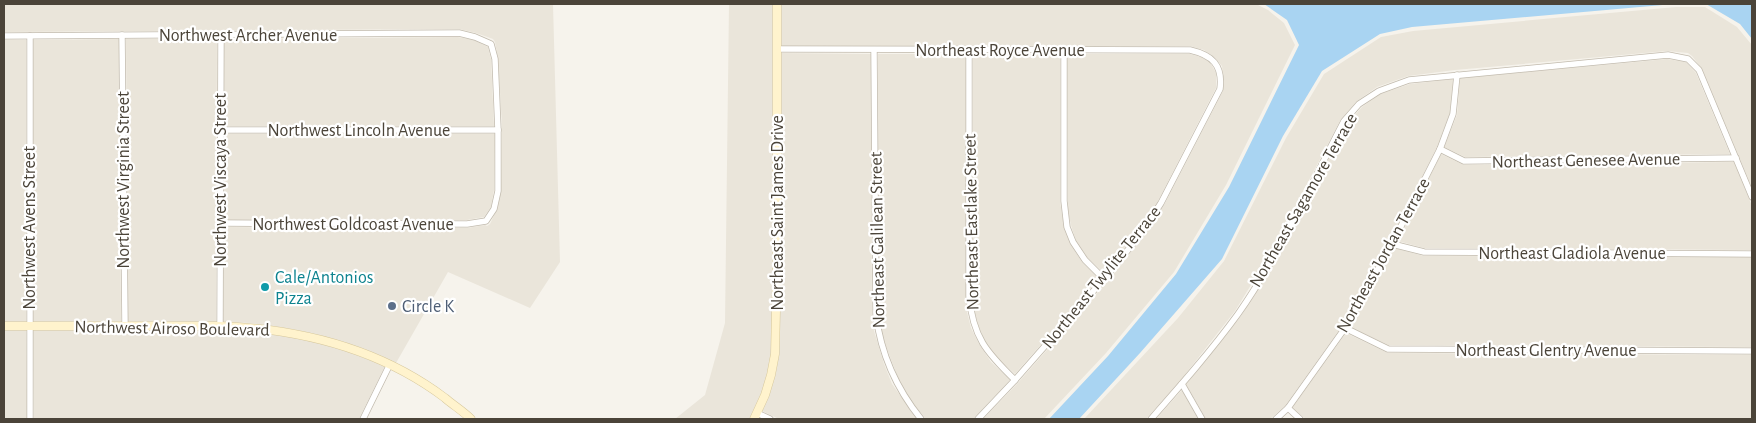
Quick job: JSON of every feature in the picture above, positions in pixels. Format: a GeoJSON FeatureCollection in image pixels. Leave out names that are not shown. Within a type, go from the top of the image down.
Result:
{"type":"FeatureCollection","features":[{"type":"Feature","properties":{"kind":"main road","name":"Northeast Saint James Drive"},"geometry":{"type":"LineString","coordinates":[[755,416],[771,376],[775,354],[777,4]]}},
{"type":"Feature","properties":{"kind":"main road","name":"Northwest Airoso Boulevard"},"geometry":{"type":"LineString","coordinates":[[4,326],[220,326],[251,327],[297,334],[345,346],[390,364],[430,387],[471,419]]}},
{"type":"Feature","properties":{"kind":"street","name":"Northwest Archer Avenue"},"geometry":{"type":"LineString","coordinates":[[4,36],[459,33],[491,44],[495,59],[498,130]]}},
{"type":"Feature","properties":{"kind":"street","name":"Northwest Viscaya Street"},"geometry":{"type":"LineString","coordinates":[[220,326],[221,35]]}},
{"type":"Feature","properties":{"kind":"street","name":"Northwest Avens Street"},"geometry":{"type":"LineString","coordinates":[[30,36],[30,419]]}},
{"type":"Feature","properties":{"kind":"street","name":"Northwest Virginia Street"},"geometry":{"type":"LineString","coordinates":[[122,36],[124,325]]}},
{"type":"Feature","properties":{"kind":"street","name":"Northeast Royce Avenue"},"geometry":{"type":"LineString","coordinates":[[777,50],[1190,50],[1202,53],[1212,59],[1217,66]]}},
{"type":"Feature","properties":{"kind":"street","name":"Northeast Galilean Street"},"geometry":{"type":"LineString","coordinates":[[874,50],[874,293],[877,323],[887,363],[896,382],[921,419]]}},
{"type":"Feature","properties":{"kind":"street","name":"Northeast Eastlake Street"},"geometry":{"type":"LineString","coordinates":[[969,50],[969,286],[971,311],[974,327],[982,342],[993,359],[1015,380]]}},
{"type":"Feature","properties":{"kind":"street"},"geometry":{"type":"LineString","coordinates":[[1064,50],[1064,201],[1067,227],[1085,260],[1104,279]]}},
{"type":"Feature","properties":{"kind":"street","name":"Northeast Sagamore Terrace"},"geometry":{"type":"LineString","coordinates":[[1151,419],[1182,384],[1238,314],[1276,251],[1344,121],[1359,104],[1379,91],[1409,80],[1668,55],[1688,59],[1699,70],[1736,158]]}},
{"type":"Feature","properties":{"kind":"street","name":"Northeast Twylite Terrace"},"geometry":{"type":"LineString","coordinates":[[978,419],[1104,279],[1141,234],[1161,203],[1220,89],[1221,81],[1217,66]]}},
{"type":"Feature","properties":{"kind":"street","name":"Northeast Jordan Terrace"},"geometry":{"type":"LineString","coordinates":[[1276,419],[1288,408],[1345,328],[1392,244],[1440,149],[1453,114],[1457,75]]}},
{"type":"Feature","properties":{"kind":"street","name":"Northwest Lincoln Avenue"},"geometry":{"type":"LineString","coordinates":[[221,130],[498,130]]}},
{"type":"Feature","properties":{"kind":"street","name":"Northwest Goldcoast Avenue"},"geometry":{"type":"LineString","coordinates":[[220,224],[467,224],[486,221],[494,209],[498,191],[498,130]]}},
{"type":"Feature","properties":{"kind":"street","name":"Northeast Genesee Avenue"},"geometry":{"type":"LineString","coordinates":[[1440,149],[1464,161],[1736,158]]}},
{"type":"Feature","properties":{"kind":"street"},"geometry":{"type":"LineString","coordinates":[[1736,158],[1752,197]]}},
{"type":"Feature","properties":{"kind":"street","name":"Northeast Gladiola Avenue"},"geometry":{"type":"LineString","coordinates":[[1392,244],[1424,252],[1752,254]]}},
{"type":"Feature","properties":{"kind":"street","name":"Northeast Glentry Avenue"},"geometry":{"type":"LineString","coordinates":[[1345,328],[1388,349],[1752,351]]}},
{"type":"Feature","properties":{"kind":"street"},"geometry":{"type":"LineString","coordinates":[[362,419],[390,364]]}},
{"type":"Feature","properties":{"kind":"street"},"geometry":{"type":"LineString","coordinates":[[1182,384],[1202,419]]}},
{"type":"Feature","properties":{"kind":"street"},"geometry":{"type":"LineString","coordinates":[[1288,408],[1300,419]]}},
{"type":"Feature","properties":{"kind":"street"},"geometry":{"type":"LineString","coordinates":[[755,416],[770,419]]}},
{"type":"Feature","properties":{"kind":"shaded area"},"geometry":{"type":"Polygon","coordinates":[[[4,4],[553,4],[560,262],[530,308],[448,272],[396,363],[346,343],[298,330],[251,323],[223,322],[224,227],[467,228],[490,224],[497,209],[501,191],[502,126],[498,59],[493,39],[459,29],[4,32],[4,4]]]}},
{"type":"Feature","properties":{"kind":"shaded area"},"geometry":{"type":"Polygon","coordinates":[[[729,4],[773,4],[774,266],[772,353],[762,394],[750,419],[675,419],[705,395],[725,323],[729,4]]]}},
{"type":"Feature","properties":{"kind":"shaded area"},"geometry":{"type":"Polygon","coordinates":[[[780,4],[1256,4],[1268,10],[1284,23],[1295,45],[1226,185],[1174,272],[1106,353],[1044,419],[983,419],[1016,385],[1105,284],[1144,236],[1164,205],[1223,91],[1222,66],[1204,50],[1190,46],[780,46],[780,4]]]}},
{"type":"Feature","properties":{"kind":"shaded area"},"geometry":{"type":"Polygon","coordinates":[[[1676,7],[1705,7],[1737,27],[1752,45],[1752,188],[1702,69],[1688,53],[1667,51],[1408,76],[1377,87],[1357,101],[1341,119],[1273,249],[1235,311],[1180,381],[1146,419],[1084,419],[1178,318],[1224,261],[1286,138],[1324,74],[1381,37],[1413,31],[1676,7]]]}},
{"type":"Feature","properties":{"kind":"shaded area"},"geometry":{"type":"Polygon","coordinates":[[[458,37],[474,40],[488,47],[491,59],[494,126],[224,126],[224,39],[458,37]]]}},
{"type":"Feature","properties":{"kind":"shaded area"},"geometry":{"type":"Polygon","coordinates":[[[119,39],[121,321],[33,322],[33,40],[119,39]]]}},
{"type":"Feature","properties":{"kind":"shaded area"},"geometry":{"type":"Polygon","coordinates":[[[126,39],[217,39],[216,322],[128,321],[126,39]]]}},
{"type":"Feature","properties":{"kind":"shaded area"},"geometry":{"type":"Polygon","coordinates":[[[4,40],[26,40],[26,322],[4,322],[4,40]]]}},
{"type":"Feature","properties":{"kind":"shaded area"},"geometry":{"type":"Polygon","coordinates":[[[780,53],[871,54],[872,315],[874,331],[892,384],[917,419],[779,419],[762,411],[775,376],[779,354],[780,53]]]}},
{"type":"Feature","properties":{"kind":"shaded area"},"geometry":{"type":"Polygon","coordinates":[[[878,54],[966,54],[967,312],[971,328],[979,344],[991,362],[1010,380],[973,419],[926,419],[911,401],[899,380],[881,330],[878,293],[878,54]]]}},
{"type":"Feature","properties":{"kind":"shaded area"},"geometry":{"type":"Polygon","coordinates":[[[973,54],[1060,54],[1060,201],[1064,227],[1071,245],[1082,262],[1099,279],[1015,374],[996,357],[984,340],[974,310],[973,54]]]}},
{"type":"Feature","properties":{"kind":"shaded area"},"geometry":{"type":"Polygon","coordinates":[[[1067,54],[1190,54],[1210,62],[1216,73],[1216,88],[1158,201],[1138,231],[1104,273],[1087,257],[1076,241],[1068,212],[1067,54]]]}},
{"type":"Feature","properties":{"kind":"shaded area"},"geometry":{"type":"Polygon","coordinates":[[[1667,59],[1686,62],[1696,73],[1730,154],[1465,157],[1444,147],[1457,115],[1460,78],[1667,59]]]}},
{"type":"Feature","properties":{"kind":"shaded area"},"geometry":{"type":"Polygon","coordinates":[[[1453,79],[1450,113],[1437,147],[1389,243],[1342,326],[1285,406],[1270,419],[1206,419],[1186,384],[1241,316],[1279,253],[1347,124],[1362,107],[1380,94],[1410,84],[1453,79]]]}},
{"type":"Feature","properties":{"kind":"shaded area"},"geometry":{"type":"Polygon","coordinates":[[[224,134],[495,134],[494,190],[491,207],[484,217],[467,220],[224,220],[224,134]]]}},
{"type":"Feature","properties":{"kind":"shaded area"},"geometry":{"type":"Polygon","coordinates":[[[1441,154],[1464,165],[1734,162],[1752,206],[1752,250],[1424,248],[1398,241],[1441,154]]]}},
{"type":"Feature","properties":{"kind":"shaded area"},"geometry":{"type":"Polygon","coordinates":[[[1394,248],[1424,256],[1752,257],[1752,347],[1388,345],[1350,327],[1394,248]]]}},
{"type":"Feature","properties":{"kind":"shaded area"},"geometry":{"type":"Polygon","coordinates":[[[4,330],[26,330],[27,419],[4,419],[4,330]]]}},
{"type":"Feature","properties":{"kind":"shaded area"},"geometry":{"type":"Polygon","coordinates":[[[33,330],[250,331],[297,337],[344,350],[385,366],[359,419],[34,419],[33,330]]]}},
{"type":"Feature","properties":{"kind":"shaded area"},"geometry":{"type":"Polygon","coordinates":[[[1346,333],[1388,353],[1752,355],[1752,419],[1306,419],[1292,408],[1346,333]]]}},
{"type":"Feature","properties":{"kind":"shaded area"},"geometry":{"type":"Polygon","coordinates":[[[1182,390],[1198,419],[1156,419],[1182,390]]]}},
{"type":"Feature","properties":{"kind":"water"},"geometry":{"type":"Polygon","coordinates":[[[1264,4],[1674,4],[1412,27],[1380,34],[1322,71],[1283,136],[1222,259],[1140,353],[1079,419],[1049,419],[1108,356],[1176,274],[1229,187],[1299,45],[1287,20],[1264,4]]]}},
{"type":"Feature","properties":{"kind":"water"},"geometry":{"type":"Polygon","coordinates":[[[1706,4],[1750,4],[1752,6],[1752,39],[1740,24],[1706,4]]]}},
{"type":"Feature","properties":{"kind":"place","name":"Cale/Antonios Pizza"},"geometry":{"type":"Point","coordinates":[265,287]}},
{"type":"Feature","properties":{"kind":"place","name":"Circle K"},"geometry":{"type":"Point","coordinates":[392,306]}}]}
